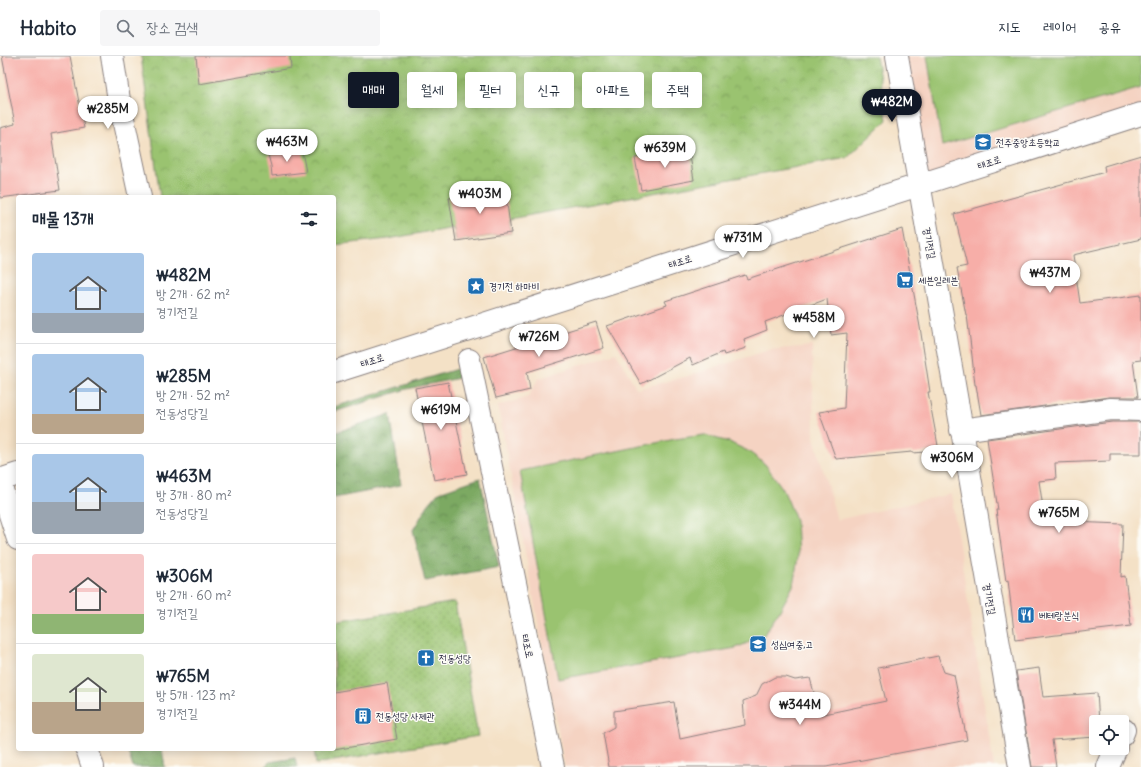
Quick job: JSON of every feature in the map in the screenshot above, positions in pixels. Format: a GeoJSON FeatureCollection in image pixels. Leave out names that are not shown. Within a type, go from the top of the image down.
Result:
{"type":"FeatureCollection","features":[{"type":"Feature","properties":{"kind":"street"},"geometry":{"type":"LineString","coordinates":[[112,56],[118,100],[140,195]]}},
{"type":"Feature","properties":{"kind":"street","name":"경기전길"},"geometry":{"type":"LineString","coordinates":[[897,56],[1020,767]]}},
{"type":"Feature","properties":{"kind":"street","name":"태조로"},"geometry":{"type":"LineString","coordinates":[[336,371],[1141,114]]}},
{"type":"Feature","properties":{"kind":"street","name":"태조로"},"geometry":{"type":"LineString","coordinates":[[469,360],[553,767]]}},
{"type":"Feature","properties":{"kind":"street"},"geometry":{"type":"LineString","coordinates":[[961,430],[1111,409],[1141,410]]}},
{"type":"Feature","properties":{"kind":"street"},"geometry":{"type":"LineString","coordinates":[[0,480],[16,475]]}},
{"type":"Feature","properties":{"kind":"street"},"geometry":{"type":"LineString","coordinates":[[0,484],[16,533]]}},
{"type":"Feature","properties":{"kind":"street"},"geometry":{"type":"LineString","coordinates":[[88,751],[93,767]]}},
{"type":"Feature","properties":{"kind":"street"},"geometry":{"type":"LineString","coordinates":[[1108,767],[1113,755]]}},
{"type":"Feature","properties":{"kind":"shaded area","name":"전주중앙초등학교"},"geometry":{"type":"Polygon","coordinates":[[[897,56],[1141,56],[1141,114],[920,184],[897,56]]]}},
{"type":"Feature","properties":{"kind":"shaded area","name":"성심여중,고"},"geometry":{"type":"Polygon","coordinates":[[[812,346],[814,437],[837,520],[951,494],[994,767],[565,767],[498,406],[528,397],[538,379],[616,353],[637,389],[688,376],[769,350],[812,346]]]}},
{"type":"Feature","properties":{"kind":"green space"},"geometry":{"type":"Polygon","coordinates":[[[141,56],[876,56],[887,120],[847,158],[509,219],[511,233],[456,241],[453,227],[388,239],[336,245],[336,195],[160,195],[141,56]]]}},
{"type":"Feature","properties":{"kind":"green space"},"geometry":{"type":"Polygon","coordinates":[[[927,56],[1141,56],[1141,87],[942,146],[927,56]]]}},
{"type":"Feature","properties":{"kind":"green space"},"geometry":{"type":"Polygon","coordinates":[[[457,369],[459,378],[407,389],[336,411],[336,406],[457,369]]]}},
{"type":"Feature","properties":{"kind":"green space"},"geometry":{"type":"Polygon","coordinates":[[[390,414],[401,485],[336,498],[336,432],[390,414]]]}},
{"type":"Feature","properties":{"kind":"green space"},"geometry":{"type":"Polygon","coordinates":[[[704,435],[729,442],[748,451],[765,464],[783,489],[796,520],[798,557],[793,586],[779,612],[763,636],[736,648],[558,679],[520,471],[675,439],[704,435]]]}},
{"type":"Feature","properties":{"kind":"green space"},"geometry":{"type":"Polygon","coordinates":[[[480,478],[499,567],[425,581],[413,530],[428,505],[439,492],[480,478]]]}},
{"type":"Feature","properties":{"kind":"green space"},"geometry":{"type":"Polygon","coordinates":[[[455,602],[478,736],[316,764],[314,751],[336,751],[336,622],[455,602]]]}},
{"type":"Feature","properties":{"kind":"green space"},"geometry":{"type":"Polygon","coordinates":[[[128,751],[162,751],[165,767],[133,767],[128,751]]]}},
{"type":"Feature","properties":{"kind":"green space"},"geometry":{"type":"Polygon","coordinates":[[[295,758],[297,767],[265,767],[269,762],[295,758]]]}},
{"type":"Feature","properties":{"kind":"building"},"geometry":{"type":"Polygon","coordinates":[[[2,56],[70,56],[84,128],[51,134],[60,190],[0,198],[0,128],[15,124],[2,56]]]}},
{"type":"Feature","properties":{"kind":"building"},"geometry":{"type":"Polygon","coordinates":[[[196,56],[290,56],[291,68],[199,84],[196,56]]]}},
{"type":"Feature","properties":{"kind":"building"},"geometry":{"type":"Polygon","coordinates":[[[689,149],[694,180],[641,190],[635,158],[689,149]]]}},
{"type":"Feature","properties":{"kind":"building"},"geometry":{"type":"Polygon","coordinates":[[[302,151],[306,172],[272,176],[268,155],[302,151]]]}},
{"type":"Feature","properties":{"kind":"building"},"geometry":{"type":"Polygon","coordinates":[[[1141,155],[1141,239],[1073,255],[1080,303],[1141,295],[1141,360],[1133,361],[1138,397],[1109,397],[981,415],[975,385],[967,315],[957,268],[967,266],[954,214],[1105,172],[1104,166],[1141,155]]]}},
{"type":"Feature","properties":{"kind":"building"},"geometry":{"type":"Polygon","coordinates":[[[505,189],[511,233],[456,241],[449,198],[505,189]]]}},
{"type":"Feature","properties":{"kind":"building"},"geometry":{"type":"Polygon","coordinates":[[[902,229],[920,327],[930,392],[928,392],[939,451],[836,459],[819,412],[844,408],[847,333],[831,335],[827,299],[765,322],[767,330],[744,339],[746,348],[724,355],[723,352],[693,365],[690,358],[641,384],[607,326],[667,305],[665,301],[745,275],[747,279],[902,229]]]}},
{"type":"Feature","properties":{"kind":"building"},"geometry":{"type":"Polygon","coordinates":[[[596,322],[604,348],[527,372],[530,390],[496,398],[484,357],[596,322]]]}},
{"type":"Feature","properties":{"kind":"building"},"geometry":{"type":"Polygon","coordinates":[[[448,382],[467,474],[434,480],[415,388],[448,382]]]}},
{"type":"Feature","properties":{"kind":"building"},"geometry":{"type":"Polygon","coordinates":[[[1112,422],[1141,422],[1141,454],[1110,454],[1110,461],[1055,463],[1056,479],[1039,481],[1045,521],[1123,524],[1121,577],[1125,576],[1131,626],[1015,640],[1008,580],[1006,581],[996,510],[998,510],[987,439],[1112,422]]]}},
{"type":"Feature","properties":{"kind":"building"},"geometry":{"type":"Polygon","coordinates":[[[938,656],[944,672],[954,675],[967,740],[826,767],[609,767],[603,733],[614,727],[614,711],[674,702],[680,739],[745,725],[743,701],[756,696],[762,684],[775,677],[786,677],[795,680],[810,678],[820,715],[886,701],[878,668],[938,656]]]}},
{"type":"Feature","properties":{"kind":"building"},"geometry":{"type":"Polygon","coordinates":[[[1039,668],[1043,697],[1097,693],[1099,715],[1089,715],[1089,737],[1052,740],[1056,767],[1032,767],[1016,671],[1039,668]]]}},
{"type":"Feature","properties":{"kind":"building","name":"전동성당 사제관"},"geometry":{"type":"Polygon","coordinates":[[[387,683],[397,739],[336,750],[336,692],[387,683]]]}},
{"type":"Feature","properties":{"kind":"place","name":"전주중앙초등학교"},"geometry":{"type":"Point","coordinates":[983,142]}},
{"type":"Feature","properties":{"kind":"place","name":"세븐일레븐"},"geometry":{"type":"Point","coordinates":[905,280]}},
{"type":"Feature","properties":{"kind":"place","name":"경기전 하마비"},"geometry":{"type":"Point","coordinates":[476,286]}},
{"type":"Feature","properties":{"kind":"place","name":"베테랑분식"},"geometry":{"type":"Point","coordinates":[1026,615]}},
{"type":"Feature","properties":{"kind":"place","name":"성심여중,고"},"geometry":{"type":"Point","coordinates":[758,644]}},
{"type":"Feature","properties":{"kind":"place","name":"전동성당"},"geometry":{"type":"Point","coordinates":[426,658]}},
{"type":"Feature","properties":{"kind":"place","name":"전동성당 사제관"},"geometry":{"type":"Point","coordinates":[363,716]}}]}
